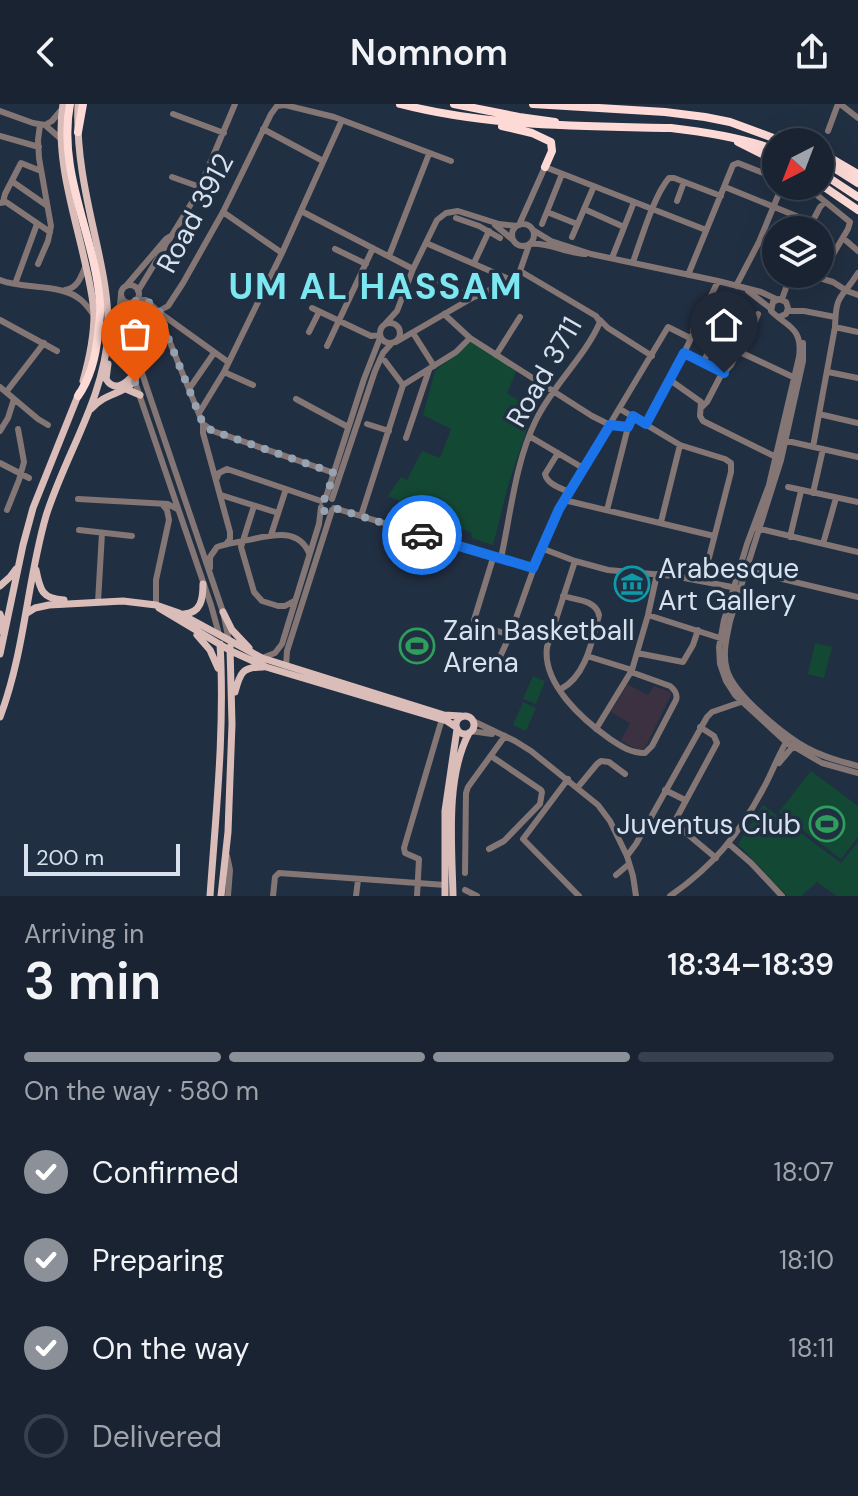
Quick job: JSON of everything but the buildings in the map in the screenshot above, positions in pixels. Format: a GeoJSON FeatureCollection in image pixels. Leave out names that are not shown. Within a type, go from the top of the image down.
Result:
{"type":"FeatureCollection","features":[{"type":"Feature","properties":{"kind":"highway"},"geometry":{"type":"LineString","coordinates":[[78,132],[80,104]]}},
{"type":"Feature","properties":{"kind":"highway"},"geometry":{"type":"LineString","coordinates":[[400,104],[548,139],[553,148],[545,167]]}},
{"type":"Feature","properties":{"kind":"highway"},"geometry":{"type":"LineString","coordinates":[[454,104],[571,126]]}},
{"type":"Feature","properties":{"kind":"highway"},"geometry":{"type":"LineString","coordinates":[[537,104],[665,112],[762,130]]}},
{"type":"Feature","properties":{"kind":"highway"},"geometry":{"type":"LineString","coordinates":[[65,106],[69,165],[95,271],[100,306],[95,359],[78,396]]}},
{"type":"Feature","properties":{"kind":"highway"},"geometry":{"type":"LineString","coordinates":[[463,117],[534,125],[671,128],[762,146]]}},
{"type":"Feature","properties":{"kind":"highway"},"geometry":{"type":"LineString","coordinates":[[730,122],[762,134]]}},
{"type":"Feature","properties":{"kind":"highway"},"geometry":{"type":"LineString","coordinates":[[730,138],[762,154]]}},
{"type":"Feature","properties":{"kind":"highway"},"geometry":{"type":"LineString","coordinates":[[834,160],[858,174]]}},
{"type":"Feature","properties":{"kind":"highway"},"geometry":{"type":"LineString","coordinates":[[834,168],[858,183]]}},
{"type":"Feature","properties":{"kind":"highway"},"geometry":{"type":"LineString","coordinates":[[834,181],[858,197]]}},
{"type":"Feature","properties":{"kind":"highway"},"geometry":{"type":"LineString","coordinates":[[834,194],[858,210]]}},
{"type":"Feature","properties":{"kind":"main road"},"geometry":{"type":"LineString","coordinates":[[0,650],[39,490],[88,364],[94,315],[61,139],[65,106]]}},
{"type":"Feature","properties":{"kind":"main road"},"geometry":{"type":"LineString","coordinates":[[0,717],[12,681],[45,520],[87,414],[106,350],[106,293],[82,174],[78,132]]}},
{"type":"Feature","properties":{"kind":"main road"},"geometry":{"type":"LineString","coordinates":[[106,350],[109,357],[106,379],[111,385],[115,387],[134,378]]}},
{"type":"Feature","properties":{"kind":"main road"},"geometry":{"type":"LineString","coordinates":[[87,414],[104,397],[126,389],[139,367]]}},
{"type":"Feature","properties":{"kind":"main road"},"geometry":{"type":"LineString","coordinates":[[126,389],[140,395]]}},
{"type":"Feature","properties":{"kind":"main road"},"geometry":{"type":"LineString","coordinates":[[0,586],[19,563]]}},
{"type":"Feature","properties":{"kind":"main road"},"geometry":{"type":"LineString","coordinates":[[35,566],[41,588],[52,599],[98,602]]}},
{"type":"Feature","properties":{"kind":"main road"},"geometry":{"type":"LineString","coordinates":[[179,613],[190,614],[197,609],[202,601],[203,584]]}},
{"type":"Feature","properties":{"kind":"main road"},"geometry":{"type":"LineString","coordinates":[[27,613],[44,605],[123,601],[156,605],[179,613],[259,656],[321,681],[442,719],[463,734],[470,732]]}},
{"type":"Feature","properties":{"kind":"main road"},"geometry":{"type":"LineString","coordinates":[[156,605],[220,645],[266,667],[444,715],[467,716],[473,721],[474,726],[461,750],[453,794],[453,896]]}},
{"type":"Feature","properties":{"kind":"main road"},"geometry":{"type":"LineString","coordinates":[[223,612],[232,630],[259,656]]}},
{"type":"Feature","properties":{"kind":"main road"},"geometry":{"type":"LineString","coordinates":[[0,614],[0,639]]}},
{"type":"Feature","properties":{"kind":"main road"},"geometry":{"type":"LineString","coordinates":[[187,625],[210,650],[222,685]]}},
{"type":"Feature","properties":{"kind":"main road"},"geometry":{"type":"LineString","coordinates":[[210,896],[222,729],[219,634]]}},
{"type":"Feature","properties":{"kind":"main road"},"geometry":{"type":"LineString","coordinates":[[221,896],[228,832],[232,702],[229,641]]}},
{"type":"Feature","properties":{"kind":"main road"},"geometry":{"type":"LineString","coordinates":[[232,702],[245,670],[266,667]]}},
{"type":"Feature","properties":{"kind":"main road"},"geometry":{"type":"LineString","coordinates":[[445,896],[445,811],[457,720],[461,716]]}},
{"type":"Feature","properties":{"kind":"street"},"geometry":{"type":"LineString","coordinates":[[219,634],[123,347],[118,310],[122,289],[169,242],[169,237],[192,204],[235,104]]}},
{"type":"Feature","properties":{"kind":"street"},"geometry":{"type":"LineString","coordinates":[[829,128],[839,104],[858,118]]}},
{"type":"Feature","properties":{"kind":"street"},"geometry":{"type":"LineString","coordinates":[[323,161],[263,129],[274,109],[280,105],[342,120],[451,161]]}},
{"type":"Feature","properties":{"kind":"street"},"geometry":{"type":"LineString","coordinates":[[42,125],[56,118],[65,106]]}},
{"type":"Feature","properties":{"kind":"street"},"geometry":{"type":"LineString","coordinates":[[0,111],[42,125],[61,139]]}},
{"type":"Feature","properties":{"kind":"street"},"geometry":{"type":"LineString","coordinates":[[173,114],[224,133]]}},
{"type":"Feature","properties":{"kind":"street"},"geometry":{"type":"LineString","coordinates":[[199,413],[224,372],[342,120]]}},
{"type":"Feature","properties":{"kind":"street"},"geometry":{"type":"LineString","coordinates":[[38,264],[50,232],[39,147],[42,125]]}},
{"type":"Feature","properties":{"kind":"street","name":"Road 3912"},"geometry":{"type":"LineString","coordinates":[[159,312],[173,300],[223,212],[263,129]]}},
{"type":"Feature","properties":{"kind":"street"},"geometry":{"type":"LineString","coordinates":[[0,136],[39,147]]}},
{"type":"Feature","properties":{"kind":"street"},"geometry":{"type":"LineString","coordinates":[[389,256],[429,154]]}},
{"type":"Feature","properties":{"kind":"street"},"geometry":{"type":"LineString","coordinates":[[41,171],[21,163],[2,202],[50,232]]}},
{"type":"Feature","properties":{"kind":"street"},"geometry":{"type":"LineString","coordinates":[[688,275],[735,163],[762,172]]}},
{"type":"Feature","properties":{"kind":"street"},"geometry":{"type":"LineString","coordinates":[[520,268],[521,254],[513,232],[528,207],[545,167],[706,230]]}},
{"type":"Feature","properties":{"kind":"street"},"geometry":{"type":"LineString","coordinates":[[542,224],[562,174]]}},
{"type":"Feature","properties":{"kind":"street"},"geometry":{"type":"LineString","coordinates":[[172,177],[200,187]]}},
{"type":"Feature","properties":{"kind":"street"},"geometry":{"type":"LineString","coordinates":[[633,262],[669,178],[721,196]]}},
{"type":"Feature","properties":{"kind":"street"},"geometry":{"type":"LineString","coordinates":[[13,182],[46,205]]}},
{"type":"Feature","properties":{"kind":"street"},"geometry":{"type":"LineString","coordinates":[[677,201],[684,182]]}},
{"type":"Feature","properties":{"kind":"street"},"geometry":{"type":"LineString","coordinates":[[572,237],[594,186]]}},
{"type":"Feature","properties":{"kind":"street"},"geometry":{"type":"LineString","coordinates":[[725,187],[796,216]]}},
{"type":"Feature","properties":{"kind":"street"},"geometry":{"type":"LineString","coordinates":[[739,287],[777,200]]}},
{"type":"Feature","properties":{"kind":"street"},"geometry":{"type":"LineString","coordinates":[[823,200],[849,220],[858,220]]}},
{"type":"Feature","properties":{"kind":"street"},"geometry":{"type":"LineString","coordinates":[[612,258],[634,202]]}},
{"type":"Feature","properties":{"kind":"street"},"geometry":{"type":"LineString","coordinates":[[815,216],[825,202]]}},
{"type":"Feature","properties":{"kind":"street"},"geometry":{"type":"LineString","coordinates":[[309,332],[315,310],[371,336],[380,336],[386,343],[393,343],[472,298],[511,280],[534,238],[528,207]]}},
{"type":"Feature","properties":{"kind":"street"},"geometry":{"type":"LineString","coordinates":[[584,209],[624,227]]}},
{"type":"Feature","properties":{"kind":"street"},"geometry":{"type":"LineString","coordinates":[[301,211],[413,269]]}},
{"type":"Feature","properties":{"kind":"street"},"geometry":{"type":"LineString","coordinates":[[259,656],[273,655],[280,647],[380,330],[397,311],[437,220],[446,213],[458,211],[504,231],[522,246],[541,244],[567,252],[633,262],[718,281],[761,292],[800,311]]}},
{"type":"Feature","properties":{"kind":"street"},"geometry":{"type":"LineString","coordinates":[[223,212],[282,253]]}},
{"type":"Feature","properties":{"kind":"street"},"geometry":{"type":"LineString","coordinates":[[547,212],[577,224]]}},
{"type":"Feature","properties":{"kind":"street"},"geometry":{"type":"LineString","coordinates":[[456,218],[509,226],[526,225],[551,241],[591,254]]}},
{"type":"Feature","properties":{"kind":"street"},"geometry":{"type":"LineString","coordinates":[[834,253],[850,225],[849,220]]}},
{"type":"Feature","properties":{"kind":"street"},"geometry":{"type":"LineString","coordinates":[[482,222],[500,238]]}},
{"type":"Feature","properties":{"kind":"street"},"geometry":{"type":"LineString","coordinates":[[0,292],[37,224]]}},
{"type":"Feature","properties":{"kind":"street"},"geometry":{"type":"LineString","coordinates":[[474,263],[489,231]]}},
{"type":"Feature","properties":{"kind":"street"},"geometry":{"type":"LineString","coordinates":[[843,238],[858,251]]}},
{"type":"Feature","properties":{"kind":"street"},"geometry":{"type":"LineString","coordinates":[[426,243],[511,280]]}},
{"type":"Feature","properties":{"kind":"street"},"geometry":{"type":"LineString","coordinates":[[327,346],[373,248]]}},
{"type":"Feature","properties":{"kind":"street"},"geometry":{"type":"LineString","coordinates":[[335,249],[366,264]]}},
{"type":"Feature","properties":{"kind":"street"},"geometry":{"type":"LineString","coordinates":[[156,257],[127,315],[127,327],[223,612],[229,641]]}},
{"type":"Feature","properties":{"kind":"street"},"geometry":{"type":"LineString","coordinates":[[61,291],[74,287],[80,281],[86,265]]}},
{"type":"Feature","properties":{"kind":"street","name":"Road 3711"},"geometry":{"type":"LineString","coordinates":[[510,635],[478,625],[474,620],[506,538],[513,494],[529,436],[537,418],[600,320],[520,268]]}},
{"type":"Feature","properties":{"kind":"street"},"geometry":{"type":"LineString","coordinates":[[813,447],[828,372],[837,303],[858,273]]}},
{"type":"Feature","properties":{"kind":"street"},"geometry":{"type":"LineString","coordinates":[[439,281],[472,298]]}},
{"type":"Feature","properties":{"kind":"street"},"geometry":{"type":"LineString","coordinates":[[646,424],[718,281]]}},
{"type":"Feature","properties":{"kind":"street"},"geometry":{"type":"LineString","coordinates":[[7,282],[78,297],[94,315]]}},
{"type":"Feature","properties":{"kind":"street"},"geometry":{"type":"LineString","coordinates":[[834,283],[858,295]]}},
{"type":"Feature","properties":{"kind":"street"},"geometry":{"type":"LineString","coordinates":[[126,286],[135,287],[138,291]]}},
{"type":"Feature","properties":{"kind":"street"},"geometry":{"type":"LineString","coordinates":[[739,287],[759,298],[774,315],[793,328],[801,343],[783,440]]}},
{"type":"Feature","properties":{"kind":"street"},"geometry":{"type":"LineString","coordinates":[[781,300],[786,288]]}},
{"type":"Feature","properties":{"kind":"street"},"geometry":{"type":"LineString","coordinates":[[121,295],[125,301],[146,300],[228,362]]}},
{"type":"Feature","properties":{"kind":"street"},"geometry":{"type":"LineString","coordinates":[[770,308],[773,302],[781,300]]}},
{"type":"Feature","properties":{"kind":"street"},"geometry":{"type":"LineString","coordinates":[[781,300],[801,343],[803,361],[778,458],[756,528],[747,544],[743,570],[719,656],[730,688],[741,702],[822,763],[858,773]]}},
{"type":"Feature","properties":{"kind":"street"},"geometry":{"type":"LineString","coordinates":[[397,311],[400,336],[383,353],[375,371],[325,501],[326,511],[333,509],[361,516],[533,568]]}},
{"type":"Feature","properties":{"kind":"street"},"geometry":{"type":"LineString","coordinates":[[779,317],[800,311],[835,317]]}},
{"type":"Feature","properties":{"kind":"street"},"geometry":{"type":"LineString","coordinates":[[159,312],[203,424],[231,536],[226,544]]}},
{"type":"Feature","properties":{"kind":"street"},"geometry":{"type":"LineString","coordinates":[[444,314],[470,338],[554,391],[610,425],[628,427]]}},
{"type":"Feature","properties":{"kind":"street"},"geometry":{"type":"LineString","coordinates":[[758,314],[740,352],[702,407],[700,416],[703,421],[778,458]]}},
{"type":"Feature","properties":{"kind":"street"},"geometry":{"type":"LineString","coordinates":[[496,355],[520,317]]}},
{"type":"Feature","properties":{"kind":"street"},"geometry":{"type":"LineString","coordinates":[[0,320],[57,351]]}},
{"type":"Feature","properties":{"kind":"street"},"geometry":{"type":"LineString","coordinates":[[600,320],[652,356]]}},
{"type":"Feature","properties":{"kind":"street"},"geometry":{"type":"LineString","coordinates":[[385,324],[392,323],[406,332],[414,332]]}},
{"type":"Feature","properties":{"kind":"street"},"geometry":{"type":"LineString","coordinates":[[499,659],[541,548],[564,500],[668,327],[714,340],[793,377]]}},
{"type":"Feature","properties":{"kind":"street"},"geometry":{"type":"LineString","coordinates":[[835,327],[858,332]]}},
{"type":"Feature","properties":{"kind":"street"},"geometry":{"type":"LineString","coordinates":[[406,438],[432,367],[414,332]]}},
{"type":"Feature","properties":{"kind":"street"},"geometry":{"type":"LineString","coordinates":[[361,516],[403,385],[456,352],[470,338]]}},
{"type":"Feature","properties":{"kind":"street"},"geometry":{"type":"LineString","coordinates":[[703,363],[714,340]]}},
{"type":"Feature","properties":{"kind":"street"},"geometry":{"type":"LineString","coordinates":[[44,343],[14,385],[3,389],[48,425]]}},
{"type":"Feature","properties":{"kind":"street"},"geometry":{"type":"LineString","coordinates":[[189,389],[214,353]]}},
{"type":"Feature","properties":{"kind":"street"},"geometry":{"type":"LineString","coordinates":[[684,353],[724,373]]}},
{"type":"Feature","properties":{"kind":"street"},"geometry":{"type":"LineString","coordinates":[[385,361],[403,385]]}},
{"type":"Feature","properties":{"kind":"street"},"geometry":{"type":"LineString","coordinates":[[224,372],[253,385]]}},
{"type":"Feature","properties":{"kind":"street"},"geometry":{"type":"LineString","coordinates":[[828,372],[858,378]]}},
{"type":"Feature","properties":{"kind":"street"},"geometry":{"type":"LineString","coordinates":[[670,380],[699,400],[702,407]]}},
{"type":"Feature","properties":{"kind":"street"},"geometry":{"type":"LineString","coordinates":[[0,431],[14,399]]}},
{"type":"Feature","properties":{"kind":"street"},"geometry":{"type":"LineString","coordinates":[[296,399],[348,427]]}},
{"type":"Feature","properties":{"kind":"street"},"geometry":{"type":"LineString","coordinates":[[620,409],[680,445],[731,463],[703,581]]}},
{"type":"Feature","properties":{"kind":"street"},"geometry":{"type":"LineString","coordinates":[[395,411],[413,417]]}},
{"type":"Feature","properties":{"kind":"street"},"geometry":{"type":"LineString","coordinates":[[819,414],[858,423]]}},
{"type":"Feature","properties":{"kind":"street"},"geometry":{"type":"LineString","coordinates":[[607,510],[633,416]]}},
{"type":"Feature","properties":{"kind":"street"},"geometry":{"type":"LineString","coordinates":[[203,424],[213,431],[334,473]]}},
{"type":"Feature","properties":{"kind":"street"},"geometry":{"type":"LineString","coordinates":[[367,424],[389,431]]}},
{"type":"Feature","properties":{"kind":"street"},"geometry":{"type":"LineString","coordinates":[[7,510],[24,458],[18,429]]}},
{"type":"Feature","properties":{"kind":"street"},"geometry":{"type":"LineString","coordinates":[[529,436],[583,468]]}},
{"type":"Feature","properties":{"kind":"street"},"geometry":{"type":"LineString","coordinates":[[783,440],[858,457]]}},
{"type":"Feature","properties":{"kind":"street"},"geometry":{"type":"LineString","coordinates":[[661,522],[680,445]]}},
{"type":"Feature","properties":{"kind":"street"},"geometry":{"type":"LineString","coordinates":[[813,493],[823,449]]}},
{"type":"Feature","properties":{"kind":"street"},"geometry":{"type":"LineString","coordinates":[[558,453],[545,474],[546,478],[569,492]]}},
{"type":"Feature","properties":{"kind":"street"},"geometry":{"type":"LineString","coordinates":[[1,467],[29,478]]}},
{"type":"Feature","properties":{"kind":"street"},"geometry":{"type":"LineString","coordinates":[[216,480],[219,473],[227,469],[334,502],[287,651],[286,666]]}},
{"type":"Feature","properties":{"kind":"street"},"geometry":{"type":"LineString","coordinates":[[788,487],[858,502]]}},
{"type":"Feature","properties":{"kind":"street"},"geometry":{"type":"LineString","coordinates":[[271,535],[286,489]]}},
{"type":"Feature","properties":{"kind":"street"},"geometry":{"type":"LineString","coordinates":[[162,504],[170,490]]}},
{"type":"Feature","properties":{"kind":"street"},"geometry":{"type":"LineString","coordinates":[[790,537],[801,491]]}},
{"type":"Feature","properties":{"kind":"street"},"geometry":{"type":"LineString","coordinates":[[221,495],[278,513]]}},
{"type":"Feature","properties":{"kind":"street"},"geometry":{"type":"LineString","coordinates":[[823,544],[836,498]]}},
{"type":"Feature","properties":{"kind":"street"},"geometry":{"type":"LineString","coordinates":[[78,499],[162,504],[177,509]]}},
{"type":"Feature","properties":{"kind":"street"},"geometry":{"type":"LineString","coordinates":[[564,500],[714,536]]}},
{"type":"Feature","properties":{"kind":"street"},"geometry":{"type":"LineString","coordinates":[[156,605],[156,580],[169,520],[162,504]]}},
{"type":"Feature","properties":{"kind":"street"},"geometry":{"type":"LineString","coordinates":[[254,506],[241,547],[254,592],[262,601],[278,606],[296,599]]}},
{"type":"Feature","properties":{"kind":"street"},"geometry":{"type":"LineString","coordinates":[[756,528],[858,552]]}},
{"type":"Feature","properties":{"kind":"street"},"geometry":{"type":"LineString","coordinates":[[79,530],[132,536]]}},
{"type":"Feature","properties":{"kind":"street"},"geometry":{"type":"LineString","coordinates":[[98,602],[102,533]]}},
{"type":"Feature","properties":{"kind":"street"},"geometry":{"type":"LineString","coordinates":[[211,576],[209,562],[212,553],[226,544],[285,535],[298,539],[309,555]]}},
{"type":"Feature","properties":{"kind":"street"},"geometry":{"type":"LineString","coordinates":[[541,548],[608,570],[657,574],[737,588]]}},
{"type":"Feature","properties":{"kind":"street"},"geometry":{"type":"LineString","coordinates":[[575,561],[546,654],[552,675],[577,713],[596,729],[629,751],[645,753],[652,746],[676,700],[676,691],[587,656]]}},
{"type":"Feature","properties":{"kind":"street"},"geometry":{"type":"LineString","coordinates":[[743,570],[857,597],[858,587]]}},
{"type":"Feature","properties":{"kind":"street"},"geometry":{"type":"LineString","coordinates":[[596,729],[631,671],[657,574]]}},
{"type":"Feature","properties":{"kind":"street"},"geometry":{"type":"LineString","coordinates":[[561,689],[573,681],[581,670],[598,618],[598,611],[592,604],[563,596]]}},
{"type":"Feature","properties":{"kind":"street"},"geometry":{"type":"LineString","coordinates":[[278,606],[289,622]]}},
{"type":"Feature","properties":{"kind":"street"},"geometry":{"type":"LineString","coordinates":[[648,615],[723,639]]}},
{"type":"Feature","properties":{"kind":"street"},"geometry":{"type":"LineString","coordinates":[[637,653],[683,662],[698,630]]}},
{"type":"Feature","properties":{"kind":"street"},"geometry":{"type":"LineString","coordinates":[[723,639],[725,663],[734,686],[791,742],[825,757],[858,766]]}},
{"type":"Feature","properties":{"kind":"street"},"geometry":{"type":"LineString","coordinates":[[616,875],[628,860],[708,715],[741,702]]}},
{"type":"Feature","properties":{"kind":"street"},"geometry":{"type":"LineString","coordinates":[[417,896],[419,859],[405,853],[404,848],[442,719]]}},
{"type":"Feature","properties":{"kind":"street"},"geometry":{"type":"LineString","coordinates":[[473,721],[531,751],[603,811],[628,860],[636,896]]}},
{"type":"Feature","properties":{"kind":"street"},"geometry":{"type":"LineString","coordinates":[[700,727],[716,738],[717,743],[676,816],[676,823],[716,858]]}},
{"type":"Feature","properties":{"kind":"street"},"geometry":{"type":"LineString","coordinates":[[470,732],[505,736]]}},
{"type":"Feature","properties":{"kind":"street"},"geometry":{"type":"LineString","coordinates":[[465,873],[466,793],[505,736]]}},
{"type":"Feature","properties":{"kind":"street"},"geometry":{"type":"LineString","coordinates":[[670,896],[697,876],[729,844],[791,742]]}},
{"type":"Feature","properties":{"kind":"street"},"geometry":{"type":"LineString","coordinates":[[491,756],[541,790],[539,801],[545,808]]}},
{"type":"Feature","properties":{"kind":"street"},"geometry":{"type":"LineString","coordinates":[[489,849],[504,841],[601,761],[609,762],[625,774]]}},
{"type":"Feature","properties":{"kind":"street"},"geometry":{"type":"LineString","coordinates":[[665,790],[685,800]]}},
{"type":"Feature","properties":{"kind":"street"},"geometry":{"type":"LineString","coordinates":[[545,808],[523,839],[579,896]]}},
{"type":"Feature","properties":{"kind":"street"},"geometry":{"type":"LineString","coordinates":[[729,844],[782,896]]}},
{"type":"Feature","properties":{"kind":"street"},"geometry":{"type":"LineString","coordinates":[[225,852],[230,870],[228,896]]}},
{"type":"Feature","properties":{"kind":"street"},"geometry":{"type":"LineString","coordinates":[[273,896],[275,877],[279,873],[445,885]]}},
{"type":"Feature","properties":{"kind":"street"},"geometry":{"type":"LineString","coordinates":[[356,896],[358,880]]}},
{"type":"Feature","properties":{"kind":"street"},"geometry":{"type":"LineString","coordinates":[[465,890],[477,896]]}},
{"type":"Feature","properties":{"kind":"shaded area"},"geometry":{"type":"Polygon","coordinates":[[[627,684],[648,695],[654,686],[671,695],[645,748],[639,750],[621,741],[630,723],[611,712],[627,684]]]}},
{"type":"Feature","properties":{"kind":"green space"},"geometry":{"type":"Polygon","coordinates":[[[472,341],[517,370],[507,393],[521,402],[515,419],[528,426],[508,485],[493,545],[472,538],[471,532],[388,496],[401,477],[407,480],[422,451],[440,458],[451,429],[423,415],[435,371],[472,341]]]}},
{"type":"Feature","properties":{"kind":"green space"},"geometry":{"type":"Polygon","coordinates":[[[815,643],[832,647],[824,678],[808,674],[815,643]]]}},
{"type":"Feature","properties":{"kind":"green space"},"geometry":{"type":"Polygon","coordinates":[[[533,676],[545,681],[536,704],[523,699],[533,676]]]}},
{"type":"Feature","properties":{"kind":"green space"},"geometry":{"type":"Polygon","coordinates":[[[523,702],[536,708],[526,731],[513,725],[523,702]]]}},
{"type":"Feature","properties":{"kind":"green space","name":"Juventus Club"},"geometry":{"type":"Polygon","coordinates":[[[811,771],[858,806],[858,837],[841,859],[779,812],[811,771]]]}},
{"type":"Feature","properties":{"kind":"green space"},"geometry":{"type":"Polygon","coordinates":[[[763,805],[841,863],[858,842],[858,896],[837,896],[817,882],[801,896],[787,896],[738,844],[763,805]]]}},
{"type":"Feature","properties":{"kind":"way so far"},"geometry":{"type":"LineString","coordinates":[[135,382],[139,367],[129,335],[127,315],[132,302],[143,299],[160,313],[206,427],[334,473],[326,497],[322,499],[324,511],[334,508],[422,535]]}},
{"type":"Feature","properties":{"kind":"place","name":"Arabesque Art Gallery"},"geometry":{"type":"Point","coordinates":[632,584]}},
{"type":"Feature","properties":{"kind":"place","name":"Zain Basketball Arena"},"geometry":{"type":"Point","coordinates":[417,646]}},
{"type":"Feature","properties":{"kind":"place","name":"Juventus Club"},"geometry":{"type":"Point","coordinates":[827,824]}},
{"type":"Feature","properties":{"kind":"district","name":"UM AL HASSAM"},"geometry":{"type":"Point","coordinates":[376,286]}},
{"type":"Feature","properties":{"kind":"route"},"geometry":{"type":"LineString","coordinates":[[422,535],[533,568],[559,509],[610,425],[628,427],[633,416],[646,424],[684,353],[724,373]]}}]}
